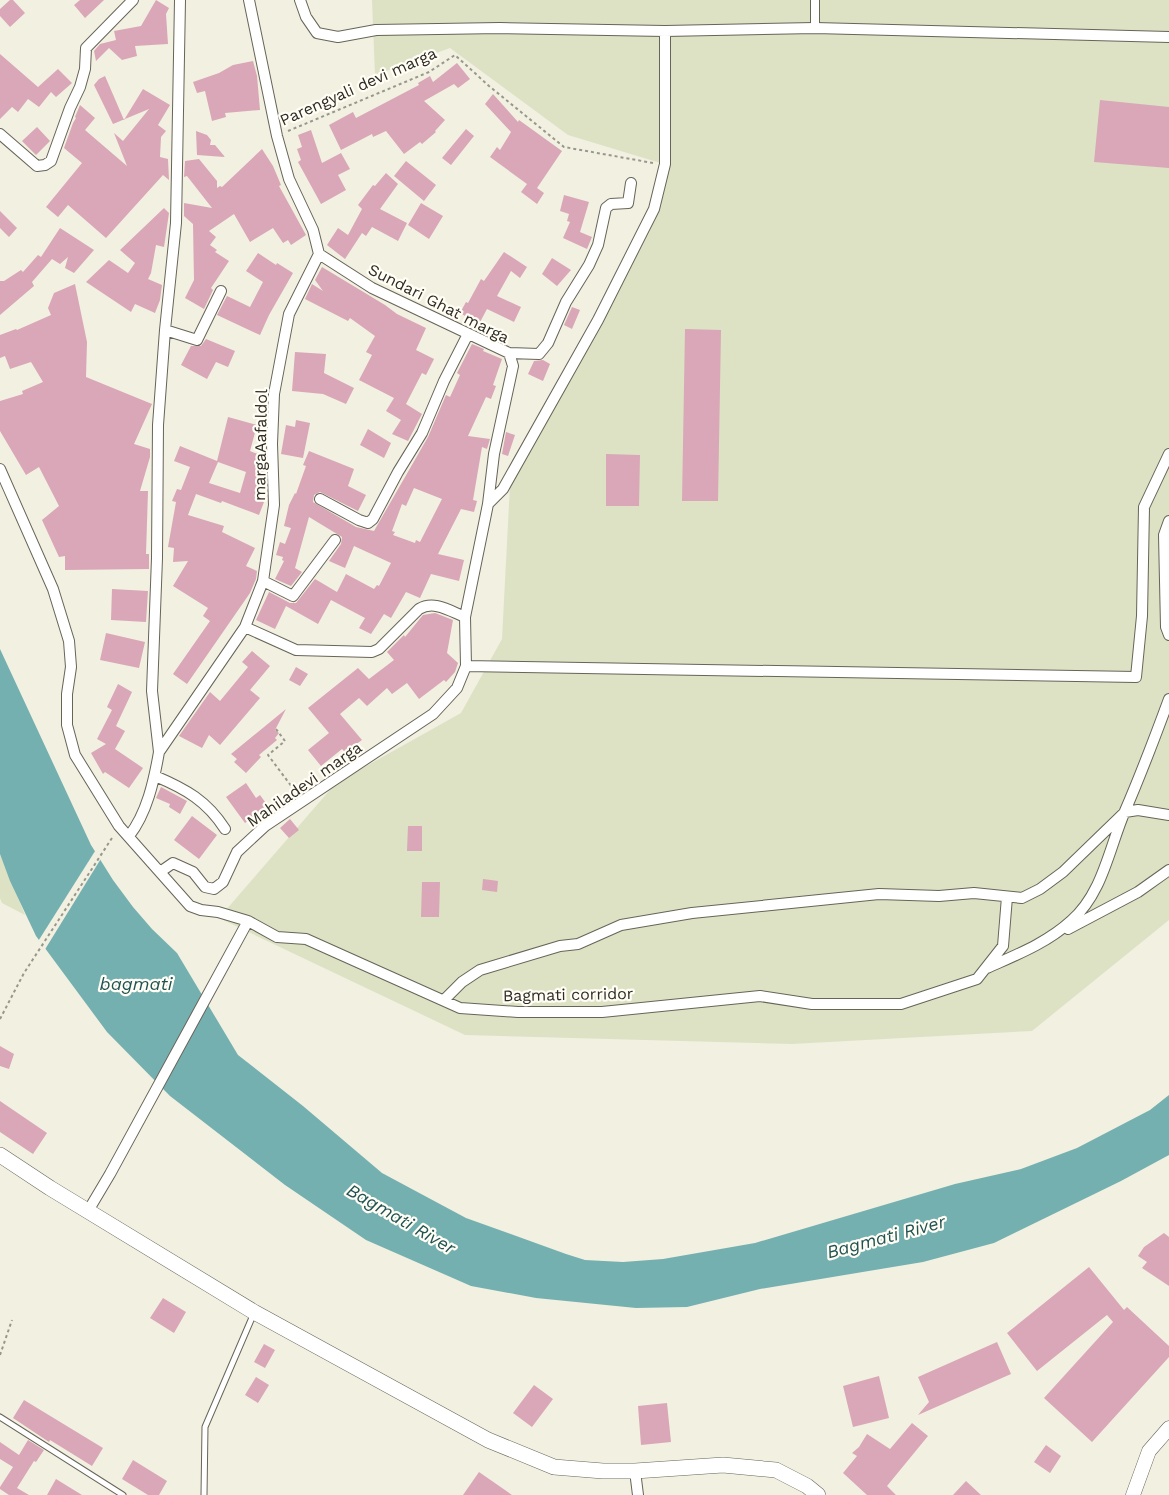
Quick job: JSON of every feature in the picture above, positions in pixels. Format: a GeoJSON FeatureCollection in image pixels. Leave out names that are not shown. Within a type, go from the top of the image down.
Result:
{"type":"FeatureCollection","features":[{"type":"Feature","properties":{"kind":"main road"},"geometry":{"type":"LineString","coordinates":[[0,1155],[254,1312],[488,1440],[554,1467],[634,1471],[723,1465],[776,1470],[807,1486],[818,1495]]}},
{"type":"Feature","properties":{"kind":"street"},"geometry":{"type":"LineString","coordinates":[[0,134],[37,166],[51,161],[80,87],[85,69],[86,48],[132,0]]}},
{"type":"Feature","properties":{"kind":"street"},"geometry":{"type":"LineString","coordinates":[[159,752],[152,691],[157,558],[158,425],[176,223],[180,0]]}},
{"type":"Feature","properties":{"kind":"street"},"geometry":{"type":"LineString","coordinates":[[249,0],[277,136],[289,180],[313,230],[319,254]]}},
{"type":"Feature","properties":{"kind":"street"},"geometry":{"type":"LineString","coordinates":[[300,0],[306,18],[317,33],[338,37],[376,30],[477,28],[665,32],[815,28],[1169,37]]}},
{"type":"Feature","properties":{"kind":"street"},"geometry":{"type":"LineString","coordinates":[[815,0],[815,28]]}},
{"type":"Feature","properties":{"kind":"street"},"geometry":{"type":"LineString","coordinates":[[488,504],[503,489],[598,320],[654,209],[665,164],[665,32]]}},
{"type":"Feature","properties":{"kind":"street"},"geometry":{"type":"LineString","coordinates":[[508,353],[539,354],[548,343],[567,302],[590,265],[598,245],[606,208],[611,204],[628,203],[631,183]]}},
{"type":"Feature","properties":{"kind":"street","name":"Sundari Ghat marga"},"geometry":{"type":"LineString","coordinates":[[319,254],[372,288],[508,353],[513,366],[494,454],[488,504],[465,617],[466,666]]}},
{"type":"Feature","properties":{"kind":"street","name":"margaAafaldol"},"geometry":{"type":"LineString","coordinates":[[129,836],[139,823],[155,777],[159,752],[245,627],[263,581],[274,505],[272,444],[274,394],[289,315],[319,254]]}},
{"type":"Feature","properties":{"kind":"street"},"geometry":{"type":"LineString","coordinates":[[165,330],[197,340],[221,291]]}},
{"type":"Feature","properties":{"kind":"street"},"geometry":{"type":"LineString","coordinates":[[320,499],[359,520],[368,523],[373,519],[422,433],[444,381],[468,334]]}},
{"type":"Feature","properties":{"kind":"street"},"geometry":{"type":"LineString","coordinates":[[466,666],[1136,677],[1142,616],[1144,507],[1169,454]]}},
{"type":"Feature","properties":{"kind":"street","name":"Bagmati corridor"},"geometry":{"type":"LineString","coordinates":[[0,470],[53,589],[69,641],[71,667],[67,694],[67,726],[75,755],[120,826],[190,906],[248,921],[277,937],[306,939],[460,1008],[518,1012],[602,1012],[760,996],[812,1004],[901,1004],[977,979],[1003,946],[1007,897]]}},
{"type":"Feature","properties":{"kind":"street"},"geometry":{"type":"LineString","coordinates":[[1169,521],[1164,535],[1166,627],[1169,634]]}},
{"type":"Feature","properties":{"kind":"street"},"geometry":{"type":"LineString","coordinates":[[263,581],[293,596],[335,540]]}},
{"type":"Feature","properties":{"kind":"street"},"geometry":{"type":"LineString","coordinates":[[245,627],[296,650],[362,653],[379,649],[419,609],[427,604],[465,617]]}},
{"type":"Feature","properties":{"kind":"street","name":"Mahiladevi marga"},"geometry":{"type":"LineString","coordinates":[[160,872],[173,863],[193,872],[205,887],[214,889],[223,882],[237,852],[265,826],[433,714],[457,688],[466,666]]}},
{"type":"Feature","properties":{"kind":"street"},"geometry":{"type":"LineString","coordinates":[[1048,940],[1072,920],[1090,900],[1107,863],[1169,699]]}},
{"type":"Feature","properties":{"kind":"street"},"geometry":{"type":"LineString","coordinates":[[155,777],[194,795],[213,810],[225,829]]}},
{"type":"Feature","properties":{"kind":"street"},"geometry":{"type":"LineString","coordinates":[[444,1000],[462,982],[480,970],[531,954],[578,944],[621,925],[692,914],[879,894],[939,896],[974,893],[1022,898],[1040,889],[1063,872],[1125,812],[1138,810],[1169,815]]}},
{"type":"Feature","properties":{"kind":"street"},"geometry":{"type":"LineString","coordinates":[[983,970],[1048,940],[1138,892],[1169,870]]}},
{"type":"Feature","properties":{"kind":"street"},"geometry":{"type":"LineString","coordinates":[[88,1211],[248,921]]}},
{"type":"Feature","properties":{"kind":"street"},"geometry":{"type":"LineString","coordinates":[[1133,1495],[1149,1451],[1169,1428]]}},
{"type":"Feature","properties":{"kind":"street"},"geometry":{"type":"LineString","coordinates":[[634,1471],[638,1495]]}},
{"type":"Feature","properties":{"kind":"lane"},"geometry":{"type":"LineString","coordinates":[[204,1495],[205,1427],[254,1312]]}},
{"type":"Feature","properties":{"kind":"lane"},"geometry":{"type":"LineString","coordinates":[[0,1418],[123,1495]]}},
{"type":"Feature","properties":{"kind":"path","name":"Parengyali devi marga"},"geometry":{"type":"LineString","coordinates":[[277,136],[429,72],[455,55],[564,147],[665,164]]}},
{"type":"Feature","properties":{"kind":"path"},"geometry":{"type":"LineString","coordinates":[[276,729],[285,741],[268,755],[303,801]]}},
{"type":"Feature","properties":{"kind":"path"},"geometry":{"type":"LineString","coordinates":[[0,1019],[24,973],[120,826]]}},
{"type":"Feature","properties":{"kind":"path"},"geometry":{"type":"LineString","coordinates":[[0,1355],[12,1320]]}},
{"type":"Feature","properties":{"kind":"green space"},"geometry":{"type":"Polygon","coordinates":[[[372,0],[1169,0],[1169,920],[1032,1031],[792,1044],[465,1035],[219,918],[336,783],[461,713],[502,639],[510,485],[650,231],[667,165],[568,135],[450,48],[375,75],[372,0]]]}},
{"type":"Feature","properties":{"kind":"green space"},"geometry":{"type":"Polygon","coordinates":[[[0,854],[25,915],[2,903],[0,854]]]}},
{"type":"Feature","properties":{"kind":"water","name":"bagmati"},"geometry":{"type":"Polygon","coordinates":[[[0,649],[91,845],[133,907],[177,953],[238,1055],[382,1173],[466,1218],[585,1260],[623,1262],[663,1259],[755,1243],[955,1184],[1021,1169],[1077,1148],[1150,1110],[1169,1095],[1169,1155],[994,1243],[923,1262],[760,1289],[687,1307],[636,1308],[536,1298],[471,1286],[366,1240],[285,1185],[170,1096],[107,1032],[36,936],[0,854],[0,649]]]}},
{"type":"Feature","properties":{"kind":"pier"},"geometry":{"type":"Polygon","coordinates":[[[97,848],[102,857],[44,951],[37,943],[97,848]]]}},
{"type":"Feature","properties":{"kind":"building"},"geometry":{"type":"Polygon","coordinates":[[[13,0],[25,13],[10,27],[0,16],[0,9],[13,0]]]}},
{"type":"Feature","properties":{"kind":"building"},"geometry":{"type":"Polygon","coordinates":[[[80,0],[104,0],[85,18],[74,5],[80,0]]]}},
{"type":"Feature","properties":{"kind":"building"},"geometry":{"type":"Polygon","coordinates":[[[156,0],[169,8],[166,14],[168,44],[135,46],[137,56],[122,60],[109,48],[96,61],[94,51],[100,44],[116,40],[114,31],[141,26],[156,0]]]}},
{"type":"Feature","properties":{"kind":"building"},"geometry":{"type":"Polygon","coordinates":[[[0,54],[38,87],[58,69],[72,83],[56,97],[51,92],[39,107],[28,99],[18,112],[12,107],[0,119],[0,54]]]}},
{"type":"Feature","properties":{"kind":"building"},"geometry":{"type":"Polygon","coordinates":[[[253,61],[257,76],[260,110],[225,113],[226,117],[212,121],[205,91],[197,93],[193,82],[219,73],[233,65],[253,61]]]}},
{"type":"Feature","properties":{"kind":"building"},"geometry":{"type":"Polygon","coordinates":[[[457,63],[470,79],[458,88],[454,84],[424,101],[445,120],[436,132],[422,144],[420,142],[404,154],[386,131],[373,137],[372,134],[341,150],[329,125],[353,112],[356,118],[419,85],[418,83],[430,76],[433,82],[457,63]]]}},
{"type":"Feature","properties":{"kind":"building"},"geometry":{"type":"Polygon","coordinates":[[[105,76],[124,120],[113,124],[94,85],[105,76]]]}},
{"type":"Feature","properties":{"kind":"building"},"geometry":{"type":"Polygon","coordinates":[[[143,89],[170,105],[158,125],[166,131],[161,137],[160,157],[168,159],[169,180],[163,175],[106,238],[68,205],[58,217],[46,207],[82,163],[64,148],[80,105],[95,118],[85,130],[127,166],[114,133],[123,141],[149,109],[124,119],[143,89]]]}},
{"type":"Feature","properties":{"kind":"building"},"geometry":{"type":"Polygon","coordinates":[[[493,94],[518,122],[519,120],[562,151],[537,188],[544,193],[537,204],[521,192],[527,184],[490,157],[497,147],[500,150],[511,132],[485,104],[493,94]]]}},
{"type":"Feature","properties":{"kind":"building"},"geometry":{"type":"Polygon","coordinates":[[[1100,100],[1169,107],[1169,168],[1094,162],[1100,100]]]}},
{"type":"Feature","properties":{"kind":"building"},"geometry":{"type":"Polygon","coordinates":[[[37,127],[50,141],[36,155],[22,141],[37,127]]]}},
{"type":"Feature","properties":{"kind":"building"},"geometry":{"type":"Polygon","coordinates":[[[466,129],[474,136],[451,165],[442,158],[466,129]]]}},
{"type":"Feature","properties":{"kind":"building"},"geometry":{"type":"Polygon","coordinates":[[[311,130],[322,163],[341,153],[350,169],[338,175],[346,190],[321,204],[298,162],[301,160],[297,149],[302,147],[298,135],[311,130]]]}},
{"type":"Feature","properties":{"kind":"building"},"geometry":{"type":"Polygon","coordinates":[[[196,131],[207,135],[211,140],[210,145],[215,145],[225,157],[197,155],[196,131]]]}},
{"type":"Feature","properties":{"kind":"building"},"geometry":{"type":"Polygon","coordinates":[[[262,149],[273,166],[281,185],[279,186],[306,235],[291,245],[288,240],[283,243],[273,228],[250,242],[234,214],[209,231],[216,237],[210,245],[217,250],[215,252],[229,261],[211,288],[213,290],[204,309],[185,298],[194,280],[193,224],[184,216],[184,203],[212,208],[187,176],[184,177],[185,161],[199,159],[217,181],[217,188],[222,187],[262,149]]]}},
{"type":"Feature","properties":{"kind":"building"},"geometry":{"type":"Polygon","coordinates":[[[406,161],[436,185],[424,201],[394,176],[406,161]]]}},
{"type":"Feature","properties":{"kind":"building"},"geometry":{"type":"Polygon","coordinates":[[[386,173],[398,184],[380,209],[407,223],[398,241],[372,227],[366,236],[362,233],[345,259],[327,245],[338,228],[348,235],[362,209],[358,205],[373,185],[375,186],[386,173]]]}},
{"type":"Feature","properties":{"kind":"building"},"geometry":{"type":"Polygon","coordinates":[[[564,195],[589,202],[580,232],[592,237],[587,249],[563,238],[570,222],[567,221],[569,214],[560,211],[564,195]]]}},
{"type":"Feature","properties":{"kind":"building"},"geometry":{"type":"Polygon","coordinates":[[[421,203],[443,216],[429,239],[408,225],[421,203]]]}},
{"type":"Feature","properties":{"kind":"building"},"geometry":{"type":"Polygon","coordinates":[[[164,208],[169,213],[164,247],[156,245],[148,279],[162,285],[160,300],[155,313],[135,304],[131,312],[86,282],[109,260],[128,273],[135,263],[120,250],[164,208]]]}},
{"type":"Feature","properties":{"kind":"building"},"geometry":{"type":"Polygon","coordinates":[[[0,211],[17,228],[9,237],[0,228],[0,211]]]}},
{"type":"Feature","properties":{"kind":"building"},"geometry":{"type":"Polygon","coordinates":[[[60,228],[94,250],[74,273],[65,268],[68,257],[60,264],[52,259],[32,282],[34,286],[0,315],[0,281],[4,281],[21,270],[23,272],[38,255],[41,257],[60,228]]]}},
{"type":"Feature","properties":{"kind":"building"},"geometry":{"type":"Polygon","coordinates":[[[504,252],[527,267],[520,278],[511,271],[497,296],[521,307],[514,322],[487,309],[479,324],[460,313],[481,279],[484,281],[504,252]]]}},
{"type":"Feature","properties":{"kind":"building"},"geometry":{"type":"Polygon","coordinates":[[[258,253],[293,273],[260,335],[217,315],[227,296],[250,307],[263,282],[246,271],[258,253]]]}},
{"type":"Feature","properties":{"kind":"building"},"geometry":{"type":"Polygon","coordinates":[[[552,258],[571,270],[557,286],[542,274],[552,258]]]}},
{"type":"Feature","properties":{"kind":"building"},"geometry":{"type":"Polygon","coordinates":[[[322,267],[397,314],[426,328],[416,350],[434,359],[426,375],[422,373],[406,404],[422,414],[408,441],[392,434],[401,420],[386,411],[394,398],[359,380],[372,355],[366,352],[375,336],[350,318],[348,321],[305,299],[312,284],[323,291],[315,280],[322,267]]]}},
{"type":"Feature","properties":{"kind":"building"},"geometry":{"type":"Polygon","coordinates":[[[75,284],[87,342],[86,377],[152,404],[134,444],[150,449],[150,457],[140,491],[148,491],[146,554],[149,554],[149,569],[65,570],[65,556],[59,557],[42,520],[59,506],[39,467],[26,475],[0,431],[0,401],[23,394],[22,391],[43,382],[31,362],[10,369],[5,356],[0,358],[0,335],[51,315],[48,308],[54,293],[75,284]]]}},
{"type":"Feature","properties":{"kind":"building"},"geometry":{"type":"Polygon","coordinates":[[[572,307],[580,310],[572,329],[564,325],[572,307]]]}},
{"type":"Feature","properties":{"kind":"building"},"geometry":{"type":"Polygon","coordinates":[[[685,329],[721,330],[718,501],[682,501],[685,329]]]}},
{"type":"Feature","properties":{"kind":"building"},"geometry":{"type":"Polygon","coordinates":[[[206,339],[235,351],[228,367],[216,362],[207,379],[181,365],[191,346],[201,346],[206,339]]]}},
{"type":"Feature","properties":{"kind":"building"},"geometry":{"type":"Polygon","coordinates":[[[472,344],[502,359],[491,399],[486,397],[468,436],[490,439],[487,449],[482,447],[473,500],[477,501],[474,512],[461,509],[438,554],[464,560],[459,581],[431,574],[420,598],[406,592],[391,618],[384,614],[371,634],[359,628],[365,618],[331,600],[318,624],[286,606],[275,629],[256,620],[269,592],[290,603],[296,603],[315,579],[337,592],[346,574],[374,589],[377,585],[379,586],[391,563],[354,546],[345,568],[329,561],[341,544],[342,537],[309,517],[295,568],[302,572],[291,586],[275,579],[284,561],[283,557],[276,555],[280,542],[285,544],[291,528],[284,526],[289,505],[296,494],[306,466],[303,465],[309,451],[354,469],[348,486],[366,495],[358,511],[320,492],[314,495],[313,502],[356,527],[374,531],[428,437],[446,395],[450,397],[460,375],[457,373],[472,344]],[[414,488],[406,506],[402,504],[392,531],[395,532],[393,535],[415,543],[416,540],[420,542],[442,499],[414,488]]]}},
{"type":"Feature","properties":{"kind":"building"},"geometry":{"type":"Polygon","coordinates":[[[295,352],[326,354],[324,373],[354,388],[346,404],[323,394],[292,391],[295,352]]]}},
{"type":"Feature","properties":{"kind":"building"},"geometry":{"type":"Polygon","coordinates":[[[543,360],[550,364],[543,381],[528,374],[534,361],[543,360]]]}},
{"type":"Feature","properties":{"kind":"building"},"geometry":{"type":"Polygon","coordinates":[[[228,417],[257,425],[250,451],[265,457],[262,480],[266,481],[262,501],[264,502],[259,515],[196,494],[188,515],[224,526],[222,532],[255,548],[246,566],[257,571],[256,579],[250,593],[187,684],[173,674],[210,621],[203,616],[208,608],[173,586],[188,561],[173,562],[174,548],[168,547],[176,502],[172,501],[177,489],[181,490],[190,467],[174,461],[180,446],[217,461],[228,417]],[[218,462],[209,483],[240,493],[246,472],[218,462]]]}},
{"type":"Feature","properties":{"kind":"building"},"geometry":{"type":"Polygon","coordinates":[[[296,420],[310,423],[303,458],[281,454],[286,425],[295,427],[296,420]]]}},
{"type":"Feature","properties":{"kind":"building"},"geometry":{"type":"Polygon","coordinates":[[[368,429],[391,443],[384,458],[360,445],[368,429]]]}},
{"type":"Feature","properties":{"kind":"building"},"geometry":{"type":"Polygon","coordinates":[[[506,432],[515,435],[508,456],[502,454],[506,432]]]}},
{"type":"Feature","properties":{"kind":"building"},"geometry":{"type":"Polygon","coordinates":[[[606,454],[640,455],[639,506],[606,506],[606,454]]]}},
{"type":"Feature","properties":{"kind":"building"},"geometry":{"type":"Polygon","coordinates":[[[112,589],[148,591],[146,622],[111,620],[112,589]]]}},
{"type":"Feature","properties":{"kind":"building"},"geometry":{"type":"Polygon","coordinates":[[[435,613],[453,620],[447,653],[458,663],[455,672],[446,682],[444,680],[419,699],[407,683],[392,694],[387,688],[367,706],[359,698],[340,714],[362,740],[345,752],[342,749],[321,766],[308,750],[329,733],[308,708],[358,668],[369,679],[394,660],[387,652],[404,635],[405,637],[423,615],[435,613]]]}},
{"type":"Feature","properties":{"kind":"building"},"geometry":{"type":"Polygon","coordinates":[[[106,633],[145,642],[139,668],[100,660],[106,633]]]}},
{"type":"Feature","properties":{"kind":"building"},"geometry":{"type":"Polygon","coordinates":[[[252,651],[270,666],[250,690],[260,698],[220,745],[209,735],[202,748],[179,736],[210,692],[220,701],[248,667],[242,662],[252,651]]]}},
{"type":"Feature","properties":{"kind":"building"},"geometry":{"type":"Polygon","coordinates":[[[296,667],[308,674],[300,686],[289,680],[296,667]]]}},
{"type":"Feature","properties":{"kind":"building"},"geometry":{"type":"Polygon","coordinates":[[[118,684],[132,692],[116,726],[125,731],[115,749],[143,768],[129,788],[105,772],[103,774],[91,753],[106,744],[97,739],[112,710],[107,707],[118,684]]]}},
{"type":"Feature","properties":{"kind":"building"},"geometry":{"type":"Polygon","coordinates":[[[286,709],[275,730],[279,733],[275,738],[277,740],[259,755],[261,757],[246,773],[234,762],[237,759],[231,754],[286,709]]]}},
{"type":"Feature","properties":{"kind":"building"},"geometry":{"type":"Polygon","coordinates":[[[246,783],[256,798],[260,795],[268,806],[245,823],[226,797],[246,783]]]}},
{"type":"Feature","properties":{"kind":"building"},"geometry":{"type":"Polygon","coordinates":[[[161,787],[187,801],[180,814],[169,807],[170,804],[156,798],[161,787]]]}},
{"type":"Feature","properties":{"kind":"building"},"geometry":{"type":"Polygon","coordinates":[[[192,816],[217,835],[199,859],[174,840],[192,816]]]}},
{"type":"Feature","properties":{"kind":"building"},"geometry":{"type":"Polygon","coordinates":[[[290,819],[299,830],[289,838],[280,828],[290,819]]]}},
{"type":"Feature","properties":{"kind":"building"},"geometry":{"type":"Polygon","coordinates":[[[408,826],[422,826],[422,851],[407,851],[408,826]]]}},
{"type":"Feature","properties":{"kind":"building"},"geometry":{"type":"Polygon","coordinates":[[[483,879],[498,881],[497,892],[482,890],[483,879]]]}},
{"type":"Feature","properties":{"kind":"building"},"geometry":{"type":"Polygon","coordinates":[[[422,882],[440,882],[439,917],[421,917],[422,882]]]}},
{"type":"Feature","properties":{"kind":"building"},"geometry":{"type":"Polygon","coordinates":[[[0,1046],[14,1054],[9,1069],[0,1066],[0,1046]]]}},
{"type":"Feature","properties":{"kind":"building"},"geometry":{"type":"Polygon","coordinates":[[[0,1101],[47,1133],[33,1154],[0,1132],[0,1101]]]}},
{"type":"Feature","properties":{"kind":"building"},"geometry":{"type":"Polygon","coordinates":[[[1164,1233],[1169,1237],[1169,1286],[1142,1268],[1147,1262],[1138,1256],[1144,1247],[1164,1233]]]}},
{"type":"Feature","properties":{"kind":"building"},"geometry":{"type":"Polygon","coordinates":[[[1089,1267],[1124,1310],[1127,1307],[1169,1346],[1169,1357],[1092,1442],[1044,1398],[1113,1322],[1107,1315],[1037,1371],[1007,1333],[1089,1267]]]}},
{"type":"Feature","properties":{"kind":"building"},"geometry":{"type":"Polygon","coordinates":[[[163,1298],[186,1312],[174,1333],[150,1318],[163,1298]]]}},
{"type":"Feature","properties":{"kind":"building"},"geometry":{"type":"Polygon","coordinates":[[[997,1342],[1011,1374],[918,1415],[929,1402],[918,1377],[997,1342]]]}},
{"type":"Feature","properties":{"kind":"building"},"geometry":{"type":"Polygon","coordinates":[[[264,1344],[275,1350],[265,1368],[254,1362],[264,1344]]]}},
{"type":"Feature","properties":{"kind":"building"},"geometry":{"type":"Polygon","coordinates":[[[879,1376],[889,1418],[853,1427],[843,1386],[879,1376]]]}},
{"type":"Feature","properties":{"kind":"building"},"geometry":{"type":"Polygon","coordinates":[[[256,1377],[269,1385],[258,1403],[245,1395],[256,1377]]]}},
{"type":"Feature","properties":{"kind":"building"},"geometry":{"type":"Polygon","coordinates":[[[534,1385],[553,1399],[532,1427],[513,1413],[534,1385]]]}},
{"type":"Feature","properties":{"kind":"building"},"geometry":{"type":"Polygon","coordinates":[[[24,1400],[103,1448],[92,1466],[50,1440],[49,1442],[13,1418],[24,1400]]]}},
{"type":"Feature","properties":{"kind":"building"},"geometry":{"type":"Polygon","coordinates":[[[667,1403],[671,1442],[641,1445],[638,1406],[667,1403]]]}},
{"type":"Feature","properties":{"kind":"building"},"geometry":{"type":"Polygon","coordinates":[[[912,1423],[928,1436],[887,1486],[896,1495],[867,1495],[843,1473],[857,1456],[852,1453],[867,1434],[890,1449],[912,1423]]]}},
{"type":"Feature","properties":{"kind":"building"},"geometry":{"type":"Polygon","coordinates":[[[28,1440],[44,1450],[17,1488],[29,1495],[9,1495],[0,1487],[13,1467],[0,1459],[0,1442],[19,1455],[28,1440]]]}},
{"type":"Feature","properties":{"kind":"building"},"geometry":{"type":"Polygon","coordinates":[[[1046,1445],[1061,1456],[1050,1473],[1034,1462],[1046,1445]]]}},
{"type":"Feature","properties":{"kind":"building"},"geometry":{"type":"Polygon","coordinates":[[[133,1460],[167,1481],[159,1495],[148,1495],[122,1479],[133,1460]]]}},
{"type":"Feature","properties":{"kind":"building"},"geometry":{"type":"Polygon","coordinates":[[[479,1472],[512,1495],[463,1495],[479,1472]]]}},
{"type":"Feature","properties":{"kind":"building"},"geometry":{"type":"Polygon","coordinates":[[[56,1479],[82,1495],[47,1495],[56,1479]]]}},
{"type":"Feature","properties":{"kind":"building"},"geometry":{"type":"Polygon","coordinates":[[[966,1481],[981,1495],[953,1495],[966,1481]]]}},
{"type":"Feature","properties":{"kind":"water label","name":"Bagmati River"},"geometry":{"type":"Point","coordinates":[401,1219]}},
{"type":"Feature","properties":{"kind":"water label","name":"Bagmati River"},"geometry":{"type":"Point","coordinates":[886,1237]}}]}
